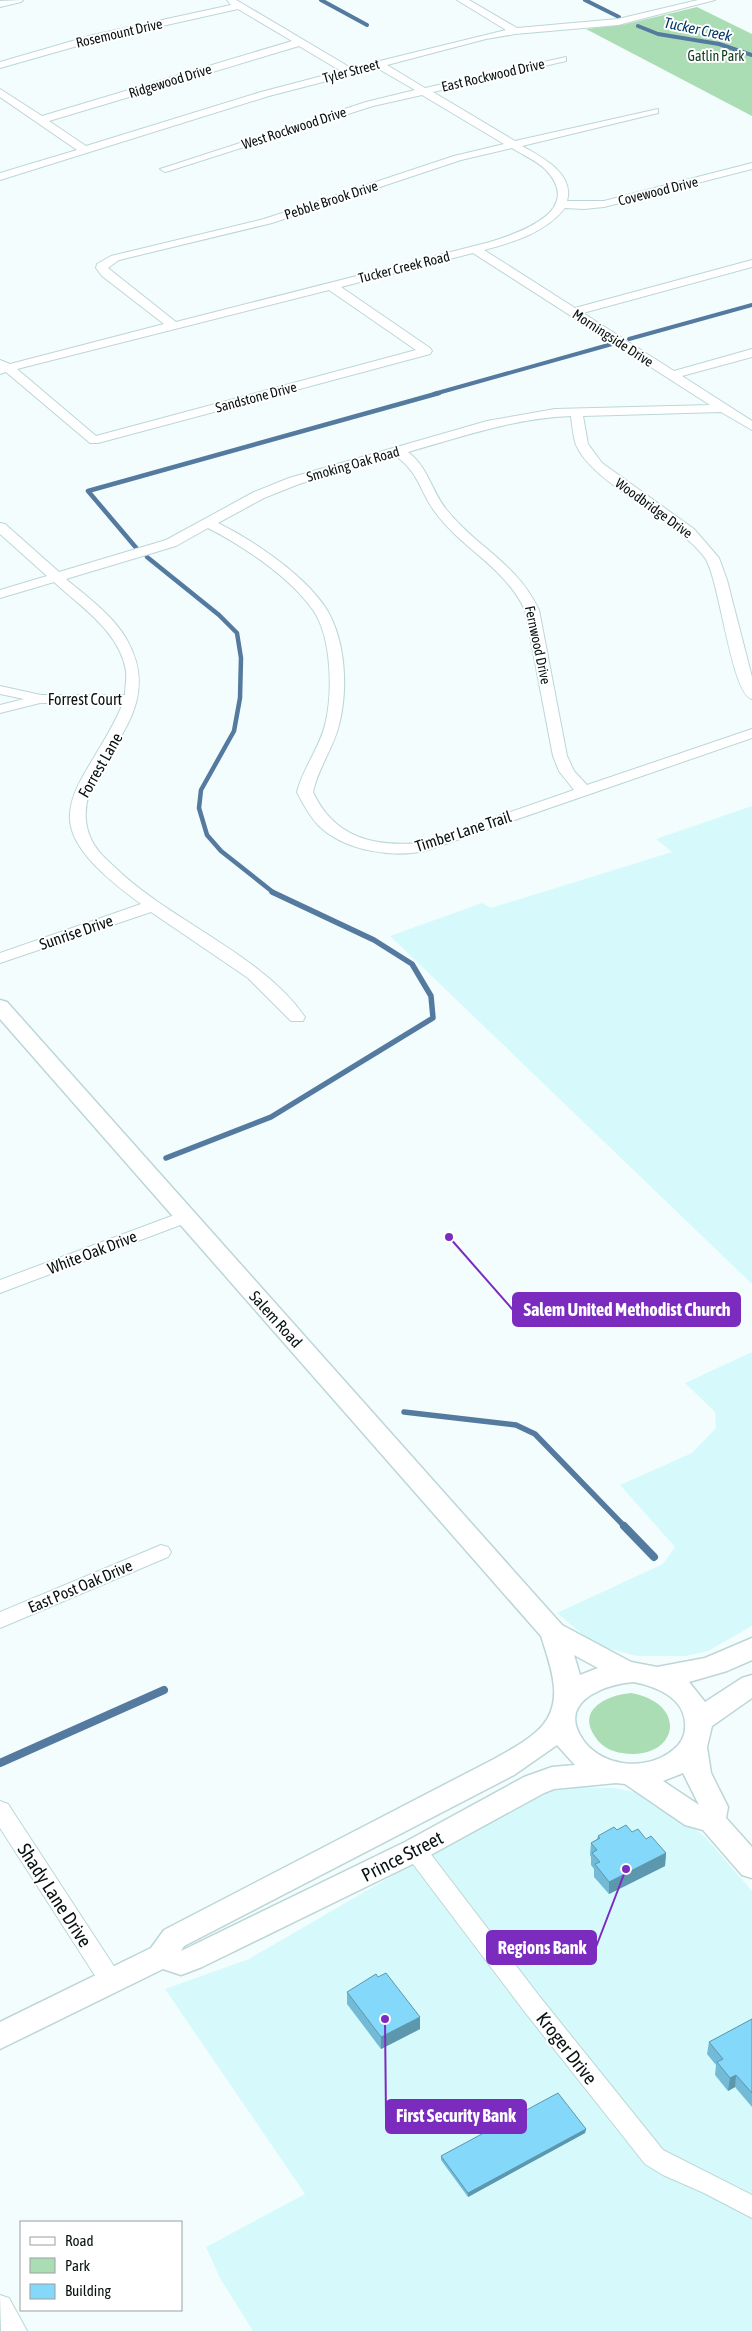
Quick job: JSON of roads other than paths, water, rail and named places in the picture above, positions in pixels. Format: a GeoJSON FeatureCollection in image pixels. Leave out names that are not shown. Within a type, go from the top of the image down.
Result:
{"type":"FeatureCollection","features":[{"type":"Feature","properties":{"kind":"main road","name":"Salem Road"},"geometry":{"type":"LineString","coordinates":[[0,1006],[553,1632],[627,1672]]}},
{"type":"Feature","properties":{"kind":"main road","name":"Salem Road"},"geometry":{"type":"LineString","coordinates":[[553,1632],[568,1682],[566,1709]]}},
{"type":"Feature","properties":{"kind":"main road"},"geometry":{"type":"LineString","coordinates":[[658,1677],[706,1669],[728,1662],[752,1648]]}},
{"type":"Feature","properties":{"kind":"main road"},"geometry":{"type":"LineString","coordinates":[[712,1821],[714,1807],[697,1773],[697,1713],[687,1696],[658,1677],[627,1672],[592,1680],[575,1693],[566,1709],[564,1728],[574,1748],[592,1763],[624,1774],[696,1817],[712,1821],[752,1867]]}},
{"type":"Feature","properties":{"kind":"main road"},"geometry":{"type":"LineString","coordinates":[[624,1774],[645,1775],[678,1763],[718,1706],[752,1685]]}},
{"type":"Feature","properties":{"kind":"main road","name":"Prince Street"},"geometry":{"type":"LineString","coordinates":[[0,2036],[161,1956],[174,1938],[530,1752],[547,1739],[566,1709]]}},
{"type":"Feature","properties":{"kind":"main road","name":"Prince Street"},"geometry":{"type":"LineString","coordinates":[[161,1956],[180,1963],[192,1958],[416,1850],[518,1793],[552,1778],[624,1774]]}},
{"type":"Feature","properties":{"kind":"main road","name":"Prince Street"},"geometry":{"type":"LineString","coordinates":[[192,1958],[192,1943],[204,1934],[283,1893],[297,1874]]}},
{"type":"Feature","properties":{"kind":"street"},"geometry":{"type":"LineString","coordinates":[[0,4],[18,0]]}},
{"type":"Feature","properties":{"kind":"street"},"geometry":{"type":"LineString","coordinates":[[229,0],[349,71]]}},
{"type":"Feature","properties":{"kind":"street"},"geometry":{"type":"LineString","coordinates":[[462,0],[515,30]]}},
{"type":"Feature","properties":{"kind":"street","name":"Tyler Street"},"geometry":{"type":"LineString","coordinates":[[0,177],[275,91],[485,36],[515,30],[618,22],[710,0]]}},
{"type":"Feature","properties":{"kind":"street","name":"Rosemount Drive"},"geometry":{"type":"LineString","coordinates":[[0,65],[93,38],[240,6]]}},
{"type":"Feature","properties":{"kind":"street","name":"Ridgewood Drive"},"geometry":{"type":"LineString","coordinates":[[40,120],[300,42]]}},
{"type":"Feature","properties":{"kind":"street","name":"East Rockwood Drive"},"geometry":{"type":"LineString","coordinates":[[424,90],[562,59]]}},
{"type":"Feature","properties":{"kind":"street"},"geometry":{"type":"LineString","coordinates":[[378,64],[424,90],[555,172],[563,187],[562,204]]}},
{"type":"Feature","properties":{"kind":"street","name":"West Rockwood Drive"},"geometry":{"type":"LineString","coordinates":[[165,169],[349,110],[424,90]]}},
{"type":"Feature","properties":{"kind":"street"},"geometry":{"type":"LineString","coordinates":[[0,92],[86,151]]}},
{"type":"Feature","properties":{"kind":"street","name":"Pebble Brook Drive"},"geometry":{"type":"LineString","coordinates":[[174,326],[106,274],[102,268],[103,264],[116,258],[275,219],[444,162],[654,111]]}},
{"type":"Feature","properties":{"kind":"street","name":"Covewood Drive"},"geometry":{"type":"LineString","coordinates":[[562,204],[584,206],[604,204],[752,166]]}},
{"type":"Feature","properties":{"kind":"street","name":"Tucker Creek Road"},"geometry":{"type":"LineString","coordinates":[[3,366],[174,326],[475,249],[528,232],[553,217],[562,204]]}},
{"type":"Feature","properties":{"kind":"street","name":"Morningside Drive"},"geometry":{"type":"LineString","coordinates":[[475,249],[752,426]]}},
{"type":"Feature","properties":{"kind":"street"},"geometry":{"type":"LineString","coordinates":[[573,312],[752,263]]}},
{"type":"Feature","properties":{"kind":"street","name":"Sandstone Drive"},"geometry":{"type":"LineString","coordinates":[[3,366],[94,440],[426,351],[332,286]]}},
{"type":"Feature","properties":{"kind":"street"},"geometry":{"type":"LineString","coordinates":[[672,375],[752,352]]}},
{"type":"Feature","properties":{"kind":"street","name":"Smoking Oak Road"},"geometry":{"type":"LineString","coordinates":[[0,594],[171,543],[278,487],[513,419],[576,412],[723,408]]}},
{"type":"Feature","properties":{"kind":"street","name":"Woodbridge Drive"},"geometry":{"type":"LineString","coordinates":[[576,412],[582,444],[597,466],[690,532],[712,558],[720,580],[743,672],[752,695]]}},
{"type":"Feature","properties":{"kind":"street","name":"Fernwood Drive"},"geometry":{"type":"LineString","coordinates":[[398,451],[417,467],[429,492],[453,525],[504,568],[527,596],[532,610],[563,768],[570,778],[584,790]]}},
{"type":"Feature","properties":{"kind":"street","name":"Timber Lane Trail"},"geometry":{"type":"LineString","coordinates":[[210,524],[228,531],[291,582],[320,610],[330,632],[336,700],[334,714],[327,740],[309,775],[305,792],[317,814],[345,837],[376,848],[423,847],[752,733]]}},
{"type":"Feature","properties":{"kind":"street","name":"Forrest Lane"},"geometry":{"type":"LineString","coordinates":[[0,526],[104,620],[121,640],[126,651],[133,677],[131,699],[123,725],[83,788],[79,798],[78,827],[90,850],[102,863],[152,906],[256,976],[297,1017]]}},
{"type":"Feature","properties":{"kind":"street","name":"Forrest Court"},"geometry":{"type":"LineString","coordinates":[[0,690],[40,700]]}},
{"type":"Feature","properties":{"kind":"street","name":"Forrest Court"},"geometry":{"type":"LineString","coordinates":[[0,710],[40,700],[131,699]]}},
{"type":"Feature","properties":{"kind":"street","name":"Sunrise Drive"},"geometry":{"type":"LineString","coordinates":[[0,958],[152,906]]}},
{"type":"Feature","properties":{"kind":"street","name":"White Oak Drive"},"geometry":{"type":"LineString","coordinates":[[0,1287],[185,1216]]}},
{"type":"Feature","properties":{"kind":"street","name":"East Post Oak Drive"},"geometry":{"type":"LineString","coordinates":[[0,1620],[161,1552]]}},
{"type":"Feature","properties":{"kind":"street","name":"Shady Lane Drive"},"geometry":{"type":"LineString","coordinates":[[0,1810],[111,1981]]}},
{"type":"Feature","properties":{"kind":"street","name":"Kroger Drive"},"geometry":{"type":"LineString","coordinates":[[416,1850],[532,2004],[654,2157],[672,2168],[713,2186],[752,2207]]}},
{"type":"Feature","properties":{"kind":"street"},"geometry":{"type":"LineString","coordinates":[[0,2306],[14,2331]]}},
{"type":"Feature","properties":{"kind":"waterway"},"geometry":{"type":"LineString","coordinates":[[321,0],[367,25]]}},
{"type":"Feature","properties":{"kind":"waterway","name":"Tucker Creek"},"geometry":{"type":"LineString","coordinates":[[585,0],[619,17]]}},
{"type":"Feature","properties":{"kind":"waterway","name":"Tucker Creek"},"geometry":{"type":"LineString","coordinates":[[638,26],[658,34],[719,44],[752,55]]}},
{"type":"Feature","properties":{"kind":"waterway"},"geometry":{"type":"LineString","coordinates":[[629,339],[752,305]]}},
{"type":"Feature","properties":{"kind":"waterway"},"geometry":{"type":"LineString","coordinates":[[434,394],[612,344]]}},
{"type":"Feature","properties":{"kind":"waterway"},"geometry":{"type":"LineString","coordinates":[[138,550],[88,491],[439,393]]}},
{"type":"Feature","properties":{"kind":"waterway"},"geometry":{"type":"LineString","coordinates":[[147,557],[219,615],[237,633],[241,658],[240,698],[234,731],[201,790],[199,808],[207,835],[221,851],[274,893]]}},
{"type":"Feature","properties":{"kind":"waterway"},"geometry":{"type":"LineString","coordinates":[[166,1158],[271,1117],[433,1018],[431,996],[412,964],[374,940],[274,893]]}},
{"type":"Feature","properties":{"kind":"waterway"},"geometry":{"type":"LineString","coordinates":[[404,1412],[516,1425],[535,1434],[625,1527]]}},
{"type":"Feature","properties":{"kind":"waterway"},"geometry":{"type":"LineString","coordinates":[[624,1526],[654,1557]]}},
{"type":"Feature","properties":{"kind":"waterway"},"geometry":{"type":"LineString","coordinates":[[0,1763],[164,1690]]}},
{"type":"Feature","properties":{"kind":"place","name":"Salem United Methodist Church"},"geometry":{"type":"Point","coordinates":[449,1237]}},
{"type":"Feature","properties":{"kind":"place","name":"Regions Bank"},"geometry":{"type":"Point","coordinates":[626,1869]}},
{"type":"Feature","properties":{"kind":"place","name":"First Security Bank"},"geometry":{"type":"Point","coordinates":[385,2019]}},
{"type":"Feature","properties":{"kind":"park label","name":"Gatlin Park"},"geometry":{"type":"Point","coordinates":[716,56]}}]}
